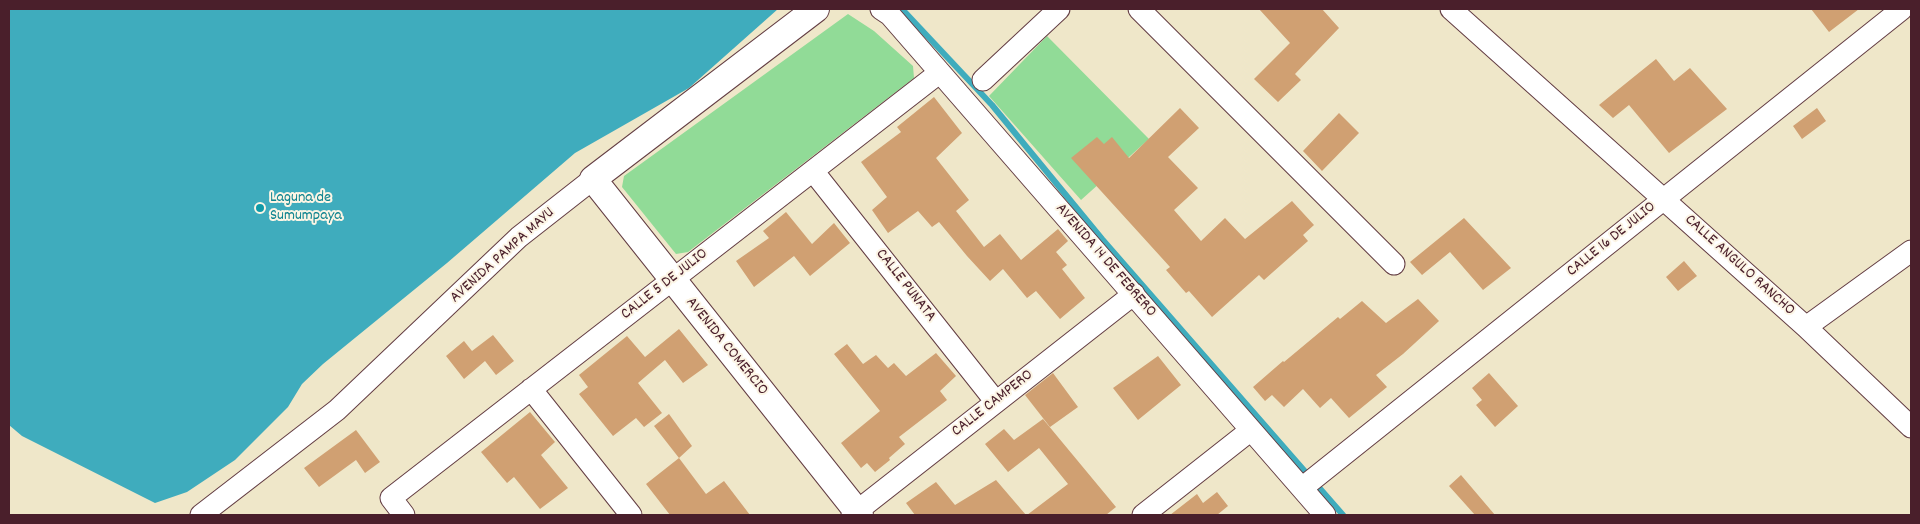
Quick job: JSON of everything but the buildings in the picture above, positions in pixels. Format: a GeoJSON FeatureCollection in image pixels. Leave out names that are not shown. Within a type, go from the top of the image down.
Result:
{"type":"FeatureCollection","features":[{"type":"Feature","properties":{"kind":"street","name":"AVENIDA PAMPA MAYU"},"geometry":{"type":"LineString","coordinates":[[201,515],[337,410],[519,237],[816,9]]}},
{"type":"Feature","properties":{"kind":"street","name":"AVENIDA 14 DE FEBRERO"},"geometry":{"type":"LineString","coordinates":[[881,9],[890,15],[1251,430],[1310,482],[1325,515]]}},
{"type":"Feature","properties":{"kind":"street"},"geometry":{"type":"LineString","coordinates":[[983,80],[1059,9]]}},
{"type":"Feature","properties":{"kind":"street"},"geometry":{"type":"LineString","coordinates":[[1139,9],[1394,264]]}},
{"type":"Feature","properties":{"kind":"street","name":"CALLE ANGULO RANCHO"},"geometry":{"type":"LineString","coordinates":[[1451,9],[1806,327],[1911,427]]}},
{"type":"Feature","properties":{"kind":"street","name":"CALLE 16 DE JULIO"},"geometry":{"type":"LineString","coordinates":[[1310,482],[1663,198],[1902,9]]}},
{"type":"Feature","properties":{"kind":"street","name":"CALLE 5 DE JULIO"},"geometry":{"type":"LineString","coordinates":[[404,515],[391,498],[939,73]]}},
{"type":"Feature","properties":{"kind":"street","name":"CALLE PUNATA"},"geometry":{"type":"LineString","coordinates":[[813,171],[996,402]]}},
{"type":"Feature","properties":{"kind":"street","name":"AVENIDA COMERCIO"},"geometry":{"type":"LineString","coordinates":[[593,179],[856,514]]}},
{"type":"Feature","properties":{"kind":"street"},"geometry":{"type":"LineString","coordinates":[[1806,327],[1911,251]]}},
{"type":"Feature","properties":{"kind":"street","name":"CALLE CAMPERO"},"geometry":{"type":"LineString","coordinates":[[856,514],[1134,294]]}},
{"type":"Feature","properties":{"kind":"street"},"geometry":{"type":"LineString","coordinates":[[531,390],[631,515]]}},
{"type":"Feature","properties":{"kind":"street"},"geometry":{"type":"LineString","coordinates":[[1144,515],[1251,430]]}},
{"type":"Feature","properties":{"kind":"green space"},"geometry":{"type":"Polygon","coordinates":[[[848,14],[874,31],[913,66],[914,78],[688,252],[676,254],[622,187],[624,176],[848,14]]]}},
{"type":"Feature","properties":{"kind":"green space"},"geometry":{"type":"Polygon","coordinates":[[[1047,36],[1149,139],[1081,200],[989,96],[1047,36]]]}},
{"type":"Feature","properties":{"kind":"water","name":"Laguna de Sumumpaya"},"geometry":{"type":"Polygon","coordinates":[[[9,9],[778,9],[689,88],[575,153],[447,263],[323,364],[302,384],[288,407],[235,460],[187,492],[155,503],[22,436],[9,425],[9,9]]]}},
{"type":"Feature","properties":{"kind":"waterway"},"geometry":{"type":"LineString","coordinates":[[902,9],[992,105],[1102,239],[1343,515]]}},
{"type":"Feature","properties":{"kind":"place","name":"Laguna de Sumumpaya"},"geometry":{"type":"Point","coordinates":[260,208]}}]}
